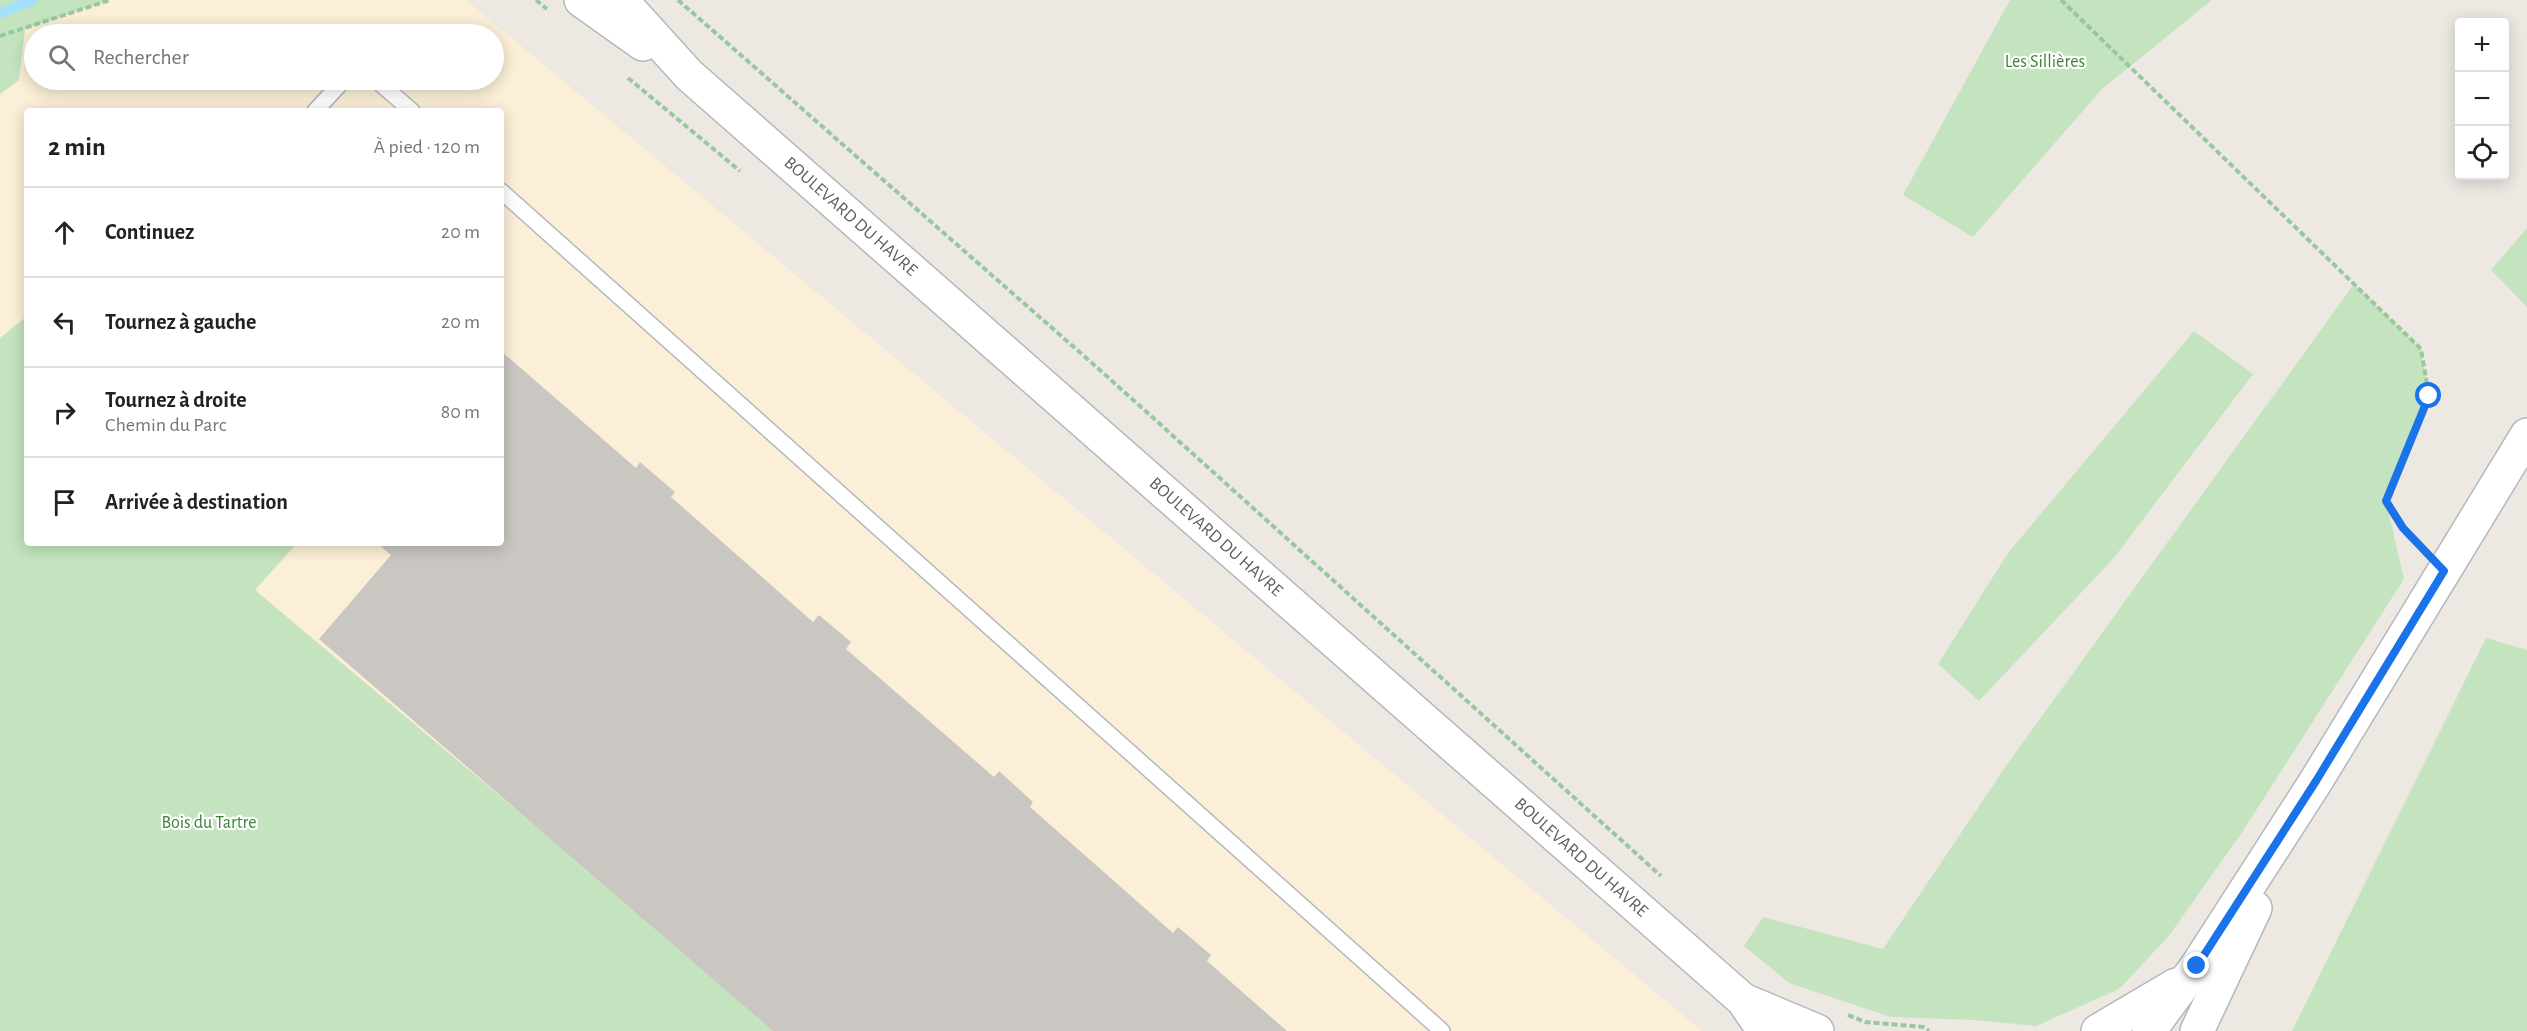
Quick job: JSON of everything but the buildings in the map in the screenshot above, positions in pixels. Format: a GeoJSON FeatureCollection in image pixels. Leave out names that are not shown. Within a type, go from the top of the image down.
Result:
{"type":"FeatureCollection","features":[{"type":"Feature","properties":{"kind":"main road","name":"BOULEVARD DU HAVRE"},"geometry":{"type":"LineString","coordinates":[[581,0],[689,75],[1743,1000],[1764,1031]]}},
{"type":"Feature","properties":{"kind":"main road","name":"BOULEVARD DU HAVRE"},"geometry":{"type":"LineString","coordinates":[[621,0],[689,75]]}},
{"type":"Feature","properties":{"kind":"main road"},"geometry":{"type":"LineString","coordinates":[[2150,1031],[2197,966],[2316,781],[2527,435]]}},
{"type":"Feature","properties":{"kind":"main road"},"geometry":{"type":"LineString","coordinates":[[2197,1031],[2316,781]]}},
{"type":"Feature","properties":{"kind":"main road"},"geometry":{"type":"LineString","coordinates":[[2098,1031],[2185,980]]}},
{"type":"Feature","properties":{"kind":"main road","name":"BOULEVARD DU HAVRE"},"geometry":{"type":"LineString","coordinates":[[1743,1000],[1817,1031]]}},
{"type":"Feature","properties":{"kind":"lane"},"geometry":{"type":"LineString","coordinates":[[318,108],[335,90]]}},
{"type":"Feature","properties":{"kind":"lane"},"geometry":{"type":"LineString","coordinates":[[387,90],[408,108]]}},
{"type":"Feature","properties":{"kind":"lane"},"geometry":{"type":"LineString","coordinates":[[504,194],[1442,1031]]}},
{"type":"Feature","properties":{"kind":"path"},"geometry":{"type":"LineString","coordinates":[[37,24],[110,0]]}},
{"type":"Feature","properties":{"kind":"path"},"geometry":{"type":"LineString","coordinates":[[678,0],[1100,370],[1667,882]]}},
{"type":"Feature","properties":{"kind":"path"},"geometry":{"type":"LineString","coordinates":[[2061,0],[2421,349],[2429,396],[2386,501],[2403,528],[2444,571]]}},
{"type":"Feature","properties":{"kind":"path"},"geometry":{"type":"LineString","coordinates":[[0,36],[24,28]]}},
{"type":"Feature","properties":{"kind":"path"},"geometry":{"type":"LineString","coordinates":[[1845,1013],[1865,1022],[1923,1027],[1929,1031]]}},
{"type":"Feature","properties":{"kind":"shaded area"},"geometry":{"type":"Polygon","coordinates":[[[110,0],[466,0],[495,24],[40,24],[110,0]]]}},
{"type":"Feature","properties":{"kind":"shaded area"},"geometry":{"type":"Polygon","coordinates":[[[504,32],[1702,1031],[773,1031],[576,860],[255,590],[294,546],[504,546],[504,108],[24,108],[24,320],[0,338],[0,94],[19,80],[24,38],[24,90],[504,90],[504,32]]]}},
{"type":"Feature","properties":{"kind":"green space"},"geometry":{"type":"Polygon","coordinates":[[[0,0],[110,0],[40,24],[24,24],[19,80],[0,94],[0,0]]]}},
{"type":"Feature","properties":{"kind":"green space","name":"Les Sillières"},"geometry":{"type":"Polygon","coordinates":[[[2010,0],[2212,0],[2102,89],[1973,237],[1903,195],[2010,0]]]}},
{"type":"Feature","properties":{"kind":"green space"},"geometry":{"type":"Polygon","coordinates":[[[2527,228],[2527,307],[2491,270],[2527,228]]]}},
{"type":"Feature","properties":{"kind":"green space"},"geometry":{"type":"Polygon","coordinates":[[[2354,284],[2421,349],[2429,396],[2386,501],[2404,579],[2241,834],[2168,937],[2119,989],[2036,1026],[1974,1020],[1891,1017],[1789,983],[1744,946],[1763,917],[1883,949],[2006,766],[2354,284]]]}},
{"type":"Feature","properties":{"kind":"green space","name":"Bois du Tartre"},"geometry":{"type":"Polygon","coordinates":[[[24,319],[24,546],[294,546],[255,590],[576,860],[773,1031],[0,1031],[0,338],[24,319]]]}},
{"type":"Feature","properties":{"kind":"green space"},"geometry":{"type":"Polygon","coordinates":[[[2194,331],[2253,374],[2113,559],[1979,701],[1938,664],[2008,553],[2194,331]]]}},
{"type":"Feature","properties":{"kind":"green space"},"geometry":{"type":"Polygon","coordinates":[[[2486,638],[2527,650],[2527,1031],[2292,1031],[2486,638]]]}},
{"type":"Feature","properties":{"kind":"waterway"},"geometry":{"type":"LineString","coordinates":[[0,13],[33,0]]}},
{"type":"Feature","properties":{"kind":"route"},"geometry":{"type":"LineString","coordinates":[[2197,966],[2316,781],[2444,571],[2403,528],[2386,501],[2429,396]]}}]}
